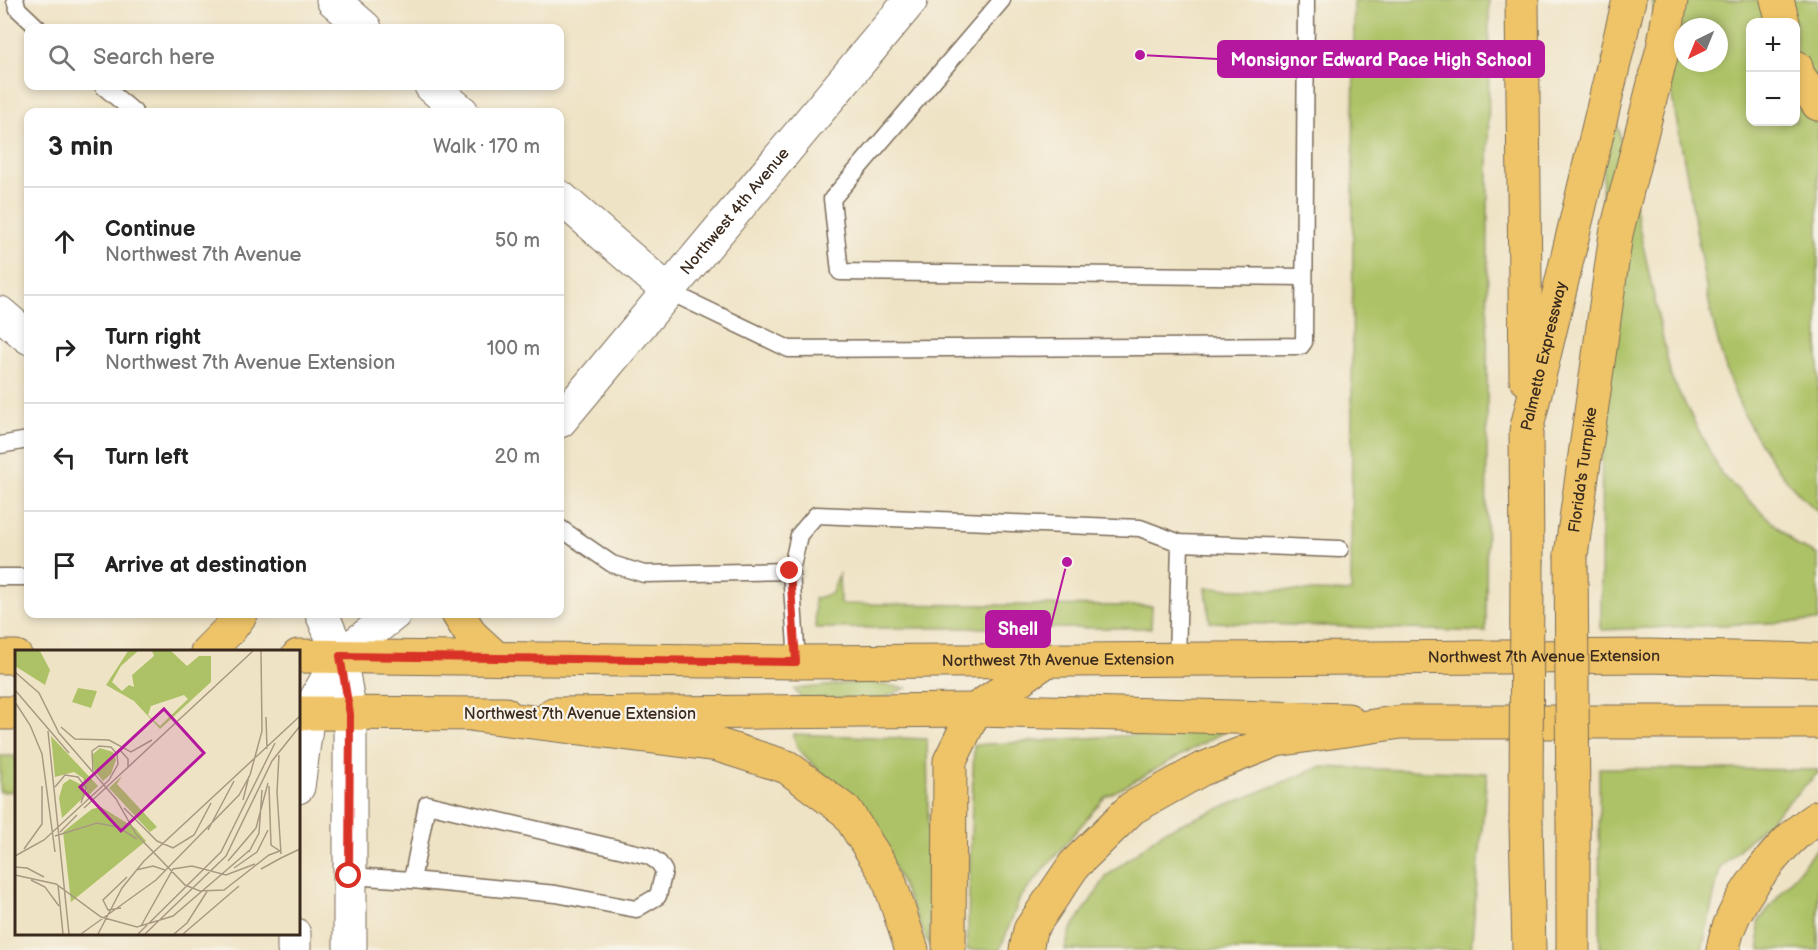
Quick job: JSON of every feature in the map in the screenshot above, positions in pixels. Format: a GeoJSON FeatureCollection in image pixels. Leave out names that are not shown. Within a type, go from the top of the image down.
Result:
{"type":"FeatureCollection","features":[{"type":"Feature","properties":{"kind":"main road"},"geometry":{"type":"LineString","coordinates":[[1522,0],[1526,431]]}},
{"type":"Feature","properties":{"kind":"main road","name":"Palmetto Expressway"},"geometry":{"type":"LineString","coordinates":[[1529,912],[1526,824],[1526,431],[1629,0]]}},
{"type":"Feature","properties":{"kind":"main road","name":"Florida's Turnpike"},"geometry":{"type":"LineString","coordinates":[[1573,950],[1571,555],[1616,234],[1664,44],[1671,0]]}},
{"type":"Feature","properties":{"kind":"main road"},"geometry":{"type":"LineString","coordinates":[[1777,0],[1782,18]]}},
{"type":"Feature","properties":{"kind":"main road"},"geometry":{"type":"LineString","coordinates":[[1797,72],[1818,104]]}},
{"type":"Feature","properties":{"kind":"main road"},"geometry":{"type":"LineString","coordinates":[[208,650],[238,618]]}},
{"type":"Feature","properties":{"kind":"main road"},"geometry":{"type":"LineString","coordinates":[[461,618],[472,636],[496,658]]}},
{"type":"Feature","properties":{"kind":"main road","name":"Northwest 7th Avenue Extension"},"geometry":{"type":"LineString","coordinates":[[300,656],[796,662],[1648,656],[1818,660]]}},
{"type":"Feature","properties":{"kind":"main road"},"geometry":{"type":"LineString","coordinates":[[949,950],[950,761],[975,710],[1046,661]]}},
{"type":"Feature","properties":{"kind":"main road","name":"Northwest 7th Avenue Extension"},"geometry":{"type":"LineString","coordinates":[[303,713],[476,715],[975,710],[1401,722]]}},
{"type":"Feature","properties":{"kind":"main road"},"geometry":{"type":"LineString","coordinates":[[476,715],[718,745],[787,767],[847,812],[888,877],[912,950]]}},
{"type":"Feature","properties":{"kind":"main road"},"geometry":{"type":"LineString","coordinates":[[1026,950],[1030,930],[1074,865],[1132,808],[1200,771],[1276,740],[1401,722],[1818,722]]}},
{"type":"Feature","properties":{"kind":"main road"},"geometry":{"type":"LineString","coordinates":[[1723,950],[1725,938],[1756,878],[1798,830],[1818,817]]}},
{"type":"Feature","properties":{"kind":"main road"},"geometry":{"type":"LineString","coordinates":[[1516,950],[1529,912]]}},
{"type":"Feature","properties":{"kind":"main road"},"geometry":{"type":"LineString","coordinates":[[1529,912],[1529,950]]}},
{"type":"Feature","properties":{"kind":"street"},"geometry":{"type":"LineString","coordinates":[[333,0],[360,24]]}},
{"type":"Feature","properties":{"kind":"street","name":"Northwest 4th Avenue"},"geometry":{"type":"LineString","coordinates":[[564,417],[911,0]]}},
{"type":"Feature","properties":{"kind":"street"},"geometry":{"type":"LineString","coordinates":[[436,90],[457,108]]}},
{"type":"Feature","properties":{"kind":"street"},"geometry":{"type":"LineString","coordinates":[[564,200],[668,291]]}},
{"type":"Feature","properties":{"kind":"street"},"geometry":{"type":"LineString","coordinates":[[0,313],[24,334]]}},
{"type":"Feature","properties":{"kind":"street"},"geometry":{"type":"LineString","coordinates":[[324,618],[340,656],[350,714],[350,950]]}},
{"type":"Feature","properties":{"kind":"street"},"geometry":{"type":"LineString","coordinates":[[300,757],[303,713],[340,656],[389,618]]}},
{"type":"Feature","properties":{"kind":"lane"},"geometry":{"type":"LineString","coordinates":[[15,0],[18,9],[34,24]]}},
{"type":"Feature","properties":{"kind":"lane"},"geometry":{"type":"LineString","coordinates":[[1002,0],[832,199],[840,272],[1304,277]]}},
{"type":"Feature","properties":{"kind":"lane"},"geometry":{"type":"LineString","coordinates":[[668,291],[789,349],[1297,348],[1304,342],[1306,0]]}},
{"type":"Feature","properties":{"kind":"lane"},"geometry":{"type":"LineString","coordinates":[[108,90],[129,108]]}},
{"type":"Feature","properties":{"kind":"lane"},"geometry":{"type":"LineString","coordinates":[[0,445],[24,441]]}},
{"type":"Feature","properties":{"kind":"lane"},"geometry":{"type":"LineString","coordinates":[[796,662],[790,571],[799,535],[816,515],[1140,528],[1180,543],[1340,549]]}},
{"type":"Feature","properties":{"kind":"lane"},"geometry":{"type":"LineString","coordinates":[[564,531],[612,564],[644,574],[790,571]]}},
{"type":"Feature","properties":{"kind":"lane"},"geometry":{"type":"LineString","coordinates":[[1177,661],[1180,543]]}},
{"type":"Feature","properties":{"kind":"lane"},"geometry":{"type":"LineString","coordinates":[[0,577],[24,576]]}},
{"type":"Feature","properties":{"kind":"lane"},"geometry":{"type":"LineString","coordinates":[[349,876],[556,894],[636,909],[647,905],[658,896],[664,871],[659,863],[649,856],[427,804],[412,880]]}},
{"type":"Feature","properties":{"kind":"green space"},"geometry":{"type":"Polygon","coordinates":[[[1354,0],[1489,0],[1486,632],[1210,622],[1206,588],[1351,592],[1354,0]]]}},
{"type":"Feature","properties":{"kind":"green space"},"geometry":{"type":"Polygon","coordinates":[[[1652,0],[1818,0],[1818,512],[1784,477],[1758,441],[1739,403],[1724,363],[1704,278],[1652,0]]]}},
{"type":"Feature","properties":{"kind":"green space"},"geometry":{"type":"Polygon","coordinates":[[[1603,57],[1671,377],[1722,475],[1798,546],[1818,555],[1818,621],[1601,630],[1603,57]]]}},
{"type":"Feature","properties":{"kind":"green space"},"geometry":{"type":"Polygon","coordinates":[[[839,573],[840,604],[1152,606],[1151,628],[816,628],[814,599],[832,593],[839,573]]]}},
{"type":"Feature","properties":{"kind":"green space"},"geometry":{"type":"Polygon","coordinates":[[[864,682],[906,688],[881,699],[802,699],[794,689],[864,682]]]}},
{"type":"Feature","properties":{"kind":"green space"},"geometry":{"type":"Polygon","coordinates":[[[1229,729],[1105,797],[1020,898],[1000,950],[967,950],[974,745],[1229,729]]]}},
{"type":"Feature","properties":{"kind":"green space"},"geometry":{"type":"Polygon","coordinates":[[[793,734],[927,739],[930,947],[876,827],[798,749],[793,734]]]}},
{"type":"Feature","properties":{"kind":"green space"},"geometry":{"type":"Polygon","coordinates":[[[0,756],[15,756],[15,791],[0,792],[0,756]]]}},
{"type":"Feature","properties":{"kind":"green space"},"geometry":{"type":"Polygon","coordinates":[[[1320,767],[1487,773],[1471,950],[1065,950],[1070,931],[1107,876],[1164,831],[1320,767]]]}},
{"type":"Feature","properties":{"kind":"green space"},"geometry":{"type":"Polygon","coordinates":[[[1599,768],[1818,770],[1818,773],[1720,868],[1702,950],[1600,950],[1599,768]]]}},
{"type":"Feature","properties":{"kind":"green space"},"geometry":{"type":"Polygon","coordinates":[[[1818,847],[1818,950],[1760,950],[1758,922],[1818,847]]]}},
{"type":"Feature","properties":{"kind":"place","name":"Monsignor Edward Pace High School"},"geometry":{"type":"Point","coordinates":[1140,55]}},
{"type":"Feature","properties":{"kind":"place","name":"Shell"},"geometry":{"type":"Point","coordinates":[1067,562]}},
{"type":"Feature","properties":{"kind":"route"},"geometry":{"type":"LineString","coordinates":[[349,876],[350,714],[340,656],[796,662],[790,571]]}}]}
